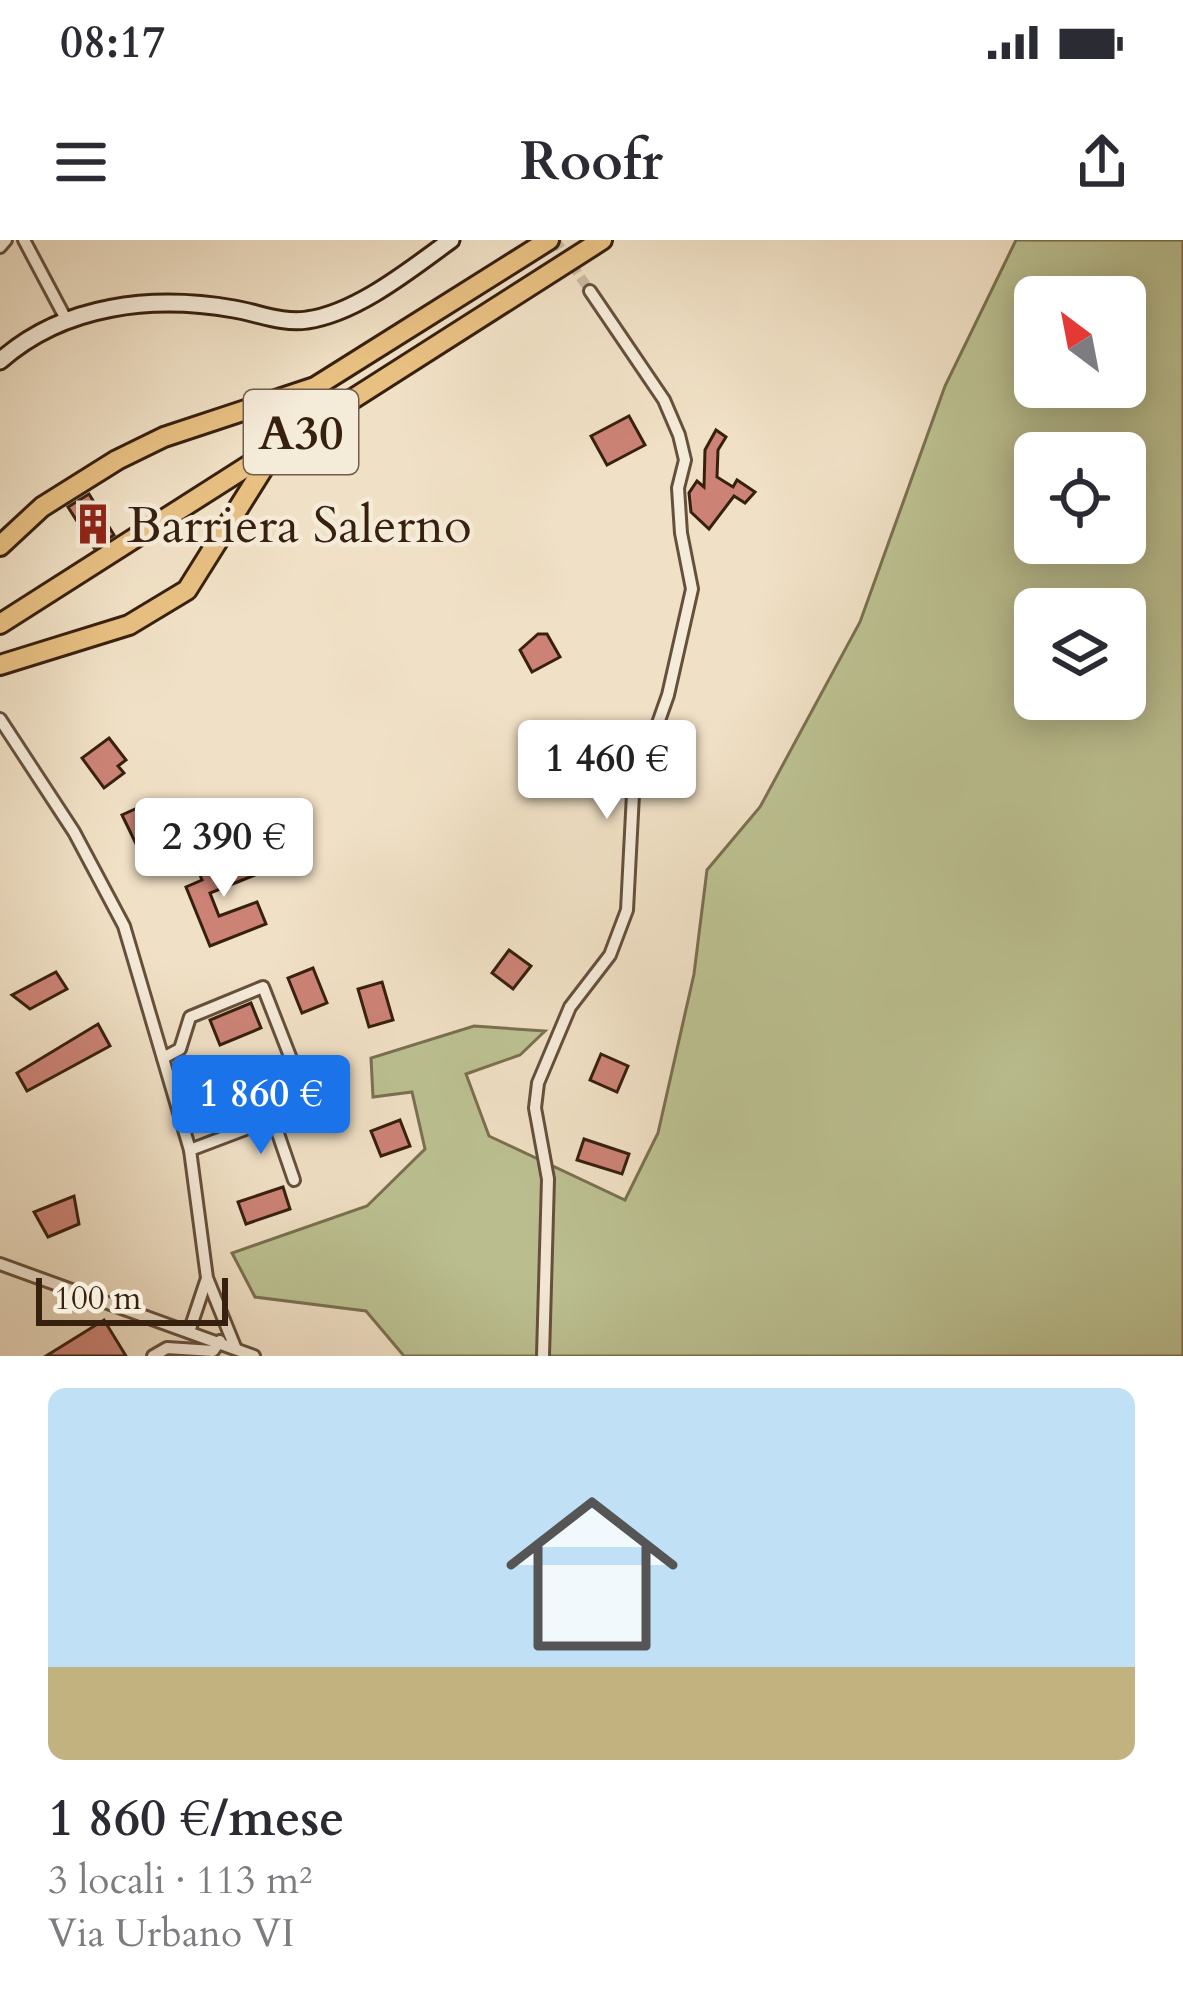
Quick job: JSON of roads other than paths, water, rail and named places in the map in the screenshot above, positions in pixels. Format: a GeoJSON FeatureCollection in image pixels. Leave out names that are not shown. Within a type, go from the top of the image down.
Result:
{"type":"FeatureCollection","features":[{"type":"Feature","properties":{"kind":"highway","name":"A30"},"geometry":{"type":"LineString","coordinates":[[0,546],[42,507],[117,460],[164,437],[315,387],[549,240]]}},
{"type":"Feature","properties":{"kind":"highway","name":"A30"},"geometry":{"type":"LineString","coordinates":[[0,624],[602,240]]}},
{"type":"Feature","properties":{"kind":"highway"},"geometry":{"type":"LineString","coordinates":[[0,665],[128,625],[187,590],[276,448]]}},
{"type":"Feature","properties":{"kind":"main road"},"geometry":{"type":"LineString","coordinates":[[0,362],[25,341],[67,321],[154,303],[193,303],[304,321],[348,306],[451,240]]}},
{"type":"Feature","properties":{"kind":"street"},"geometry":{"type":"LineString","coordinates":[[0,247],[6,240]]}},
{"type":"Feature","properties":{"kind":"street"},"geometry":{"type":"LineString","coordinates":[[24,240],[67,321]]}},
{"type":"Feature","properties":{"kind":"street"},"geometry":{"type":"LineString","coordinates":[[543,1356],[548,1179],[535,1108],[538,1082],[570,1007],[610,955],[627,910],[633,794],[668,695],[692,589],[681,533],[678,488],[686,460],[679,435],[664,400],[590,291]]}},
{"type":"Feature","properties":{"kind":"street"},"geometry":{"type":"LineString","coordinates":[[0,719],[110,895],[190,1150],[207,1278],[235,1347]]}},
{"type":"Feature","properties":{"kind":"street"},"geometry":{"type":"LineString","coordinates":[[163,1058],[180,1049],[190,1017],[263,987],[309,1105],[190,1150]]}},
{"type":"Feature","properties":{"kind":"street"},"geometry":{"type":"LineString","coordinates":[[273,1119],[294,1180]]}},
{"type":"Feature","properties":{"kind":"street"},"geometry":{"type":"LineString","coordinates":[[0,1264],[254,1356]]}},
{"type":"Feature","properties":{"kind":"street"},"geometry":{"type":"LineString","coordinates":[[190,1329],[207,1278]]}},
{"type":"Feature","properties":{"kind":"street"},"geometry":{"type":"LineString","coordinates":[[153,1356],[167,1348],[213,1352],[220,1341]]}},
{"type":"Feature","properties":{"kind":"tunnel"},"geometry":{"type":"LineString","coordinates":[[555,240],[590,291]]}},
{"type":"Feature","properties":{"kind":"place","name":"Barriera Salerno"},"geometry":{"type":"Point","coordinates":[93,524]}}]}
